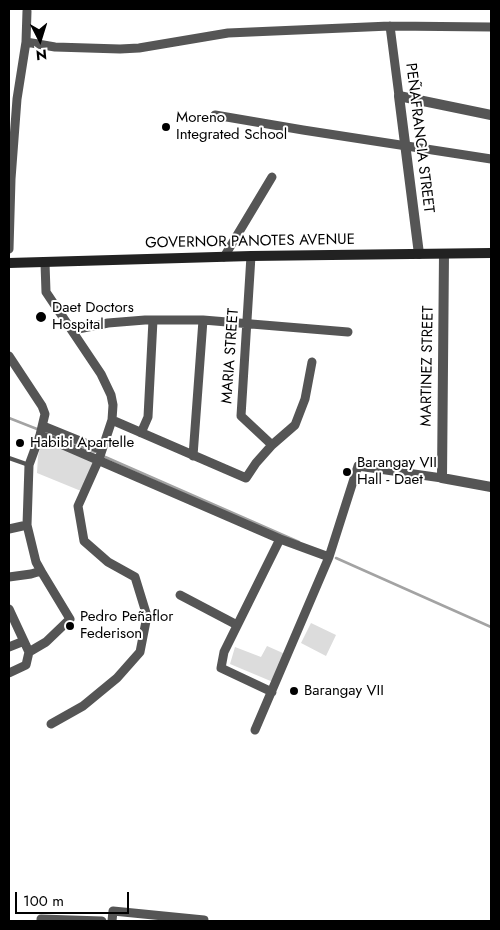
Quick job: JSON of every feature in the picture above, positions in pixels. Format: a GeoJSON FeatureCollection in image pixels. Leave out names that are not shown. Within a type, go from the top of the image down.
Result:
{"type":"FeatureCollection","features":[{"type":"Feature","properties":{"kind":"main road","name":"GOVERNOR PANOTES AVENUE"},"geometry":{"type":"LineString","coordinates":[[9,263],[251,256],[491,253]]}},
{"type":"Feature","properties":{"kind":"street"},"geometry":{"type":"LineString","coordinates":[[9,249],[13,98],[26,42],[27,11]]}},
{"type":"Feature","properties":{"kind":"street"},"geometry":{"type":"LineString","coordinates":[[26,42],[55,47],[120,49],[139,48],[228,34],[390,26],[491,27]]}},
{"type":"Feature","properties":{"kind":"street","name":"PEÑAFRANCIA STREET"},"geometry":{"type":"LineString","coordinates":[[390,26],[419,254]]}},
{"type":"Feature","properties":{"kind":"street"},"geometry":{"type":"LineString","coordinates":[[399,96],[491,115]]}},
{"type":"Feature","properties":{"kind":"street"},"geometry":{"type":"LineString","coordinates":[[215,115],[404,146],[491,158]]}},
{"type":"Feature","properties":{"kind":"street"},"geometry":{"type":"LineString","coordinates":[[224,257],[272,177]]}},
{"type":"Feature","properties":{"kind":"street","name":"MARTINEZ STREET"},"geometry":{"type":"LineString","coordinates":[[442,478],[444,254]]}},
{"type":"Feature","properties":{"kind":"street","name":"MARIA STREET"},"geometry":{"type":"LineString","coordinates":[[251,256],[241,416],[272,445]]}},
{"type":"Feature","properties":{"kind":"street"},"geometry":{"type":"LineString","coordinates":[[45,262],[46,292],[73,330],[107,385],[113,405],[112,420],[99,459],[78,506],[84,541],[108,562],[135,577],[147,616],[140,652],[117,678],[83,706],[51,724]]}},
{"type":"Feature","properties":{"kind":"street"},"geometry":{"type":"LineString","coordinates":[[73,330],[108,323],[153,320],[203,320],[247,322],[348,332]]}},
{"type":"Feature","properties":{"kind":"street"},"geometry":{"type":"LineString","coordinates":[[141,433],[148,417],[153,320]]}},
{"type":"Feature","properties":{"kind":"street"},"geometry":{"type":"LineString","coordinates":[[193,456],[203,320]]}},
{"type":"Feature","properties":{"kind":"street"},"geometry":{"type":"LineString","coordinates":[[10,362],[42,406],[45,414],[42,430],[29,465],[27,525],[36,562],[70,619],[46,642],[28,652]]}},
{"type":"Feature","properties":{"kind":"street"},"geometry":{"type":"LineString","coordinates":[[112,420],[246,478],[272,445],[295,425],[305,399],[312,362]]}},
{"type":"Feature","properties":{"kind":"street"},"geometry":{"type":"LineString","coordinates":[[42,430],[99,459],[280,539],[329,557]]}},
{"type":"Feature","properties":{"kind":"street"},"geometry":{"type":"LineString","coordinates":[[42,430],[102,450]]}},
{"type":"Feature","properties":{"kind":"street"},"geometry":{"type":"LineString","coordinates":[[255,730],[329,557],[358,466],[491,487]]}},
{"type":"Feature","properties":{"kind":"street"},"geometry":{"type":"LineString","coordinates":[[9,529],[27,525]]}},
{"type":"Feature","properties":{"kind":"street"},"geometry":{"type":"LineString","coordinates":[[272,692],[221,668],[224,652],[280,539]]}},
{"type":"Feature","properties":{"kind":"street"},"geometry":{"type":"LineString","coordinates":[[9,577],[41,571]]}},
{"type":"Feature","properties":{"kind":"street"},"geometry":{"type":"LineString","coordinates":[[180,595],[237,625]]}},
{"type":"Feature","properties":{"kind":"street"},"geometry":{"type":"LineString","coordinates":[[9,609],[28,652],[26,665],[9,673]]}},
{"type":"Feature","properties":{"kind":"street"},"geometry":{"type":"LineString","coordinates":[[9,647],[24,641]]}},
{"type":"Feature","properties":{"kind":"street"},"geometry":{"type":"LineString","coordinates":[[112,921],[113,911],[204,921]]}},
{"type":"Feature","properties":{"kind":"street"},"geometry":{"type":"LineString","coordinates":[[41,921],[41,919],[102,921]]}},
{"type":"Feature","properties":{"kind":"lane"},"geometry":{"type":"LineString","coordinates":[[9,458],[29,465]]}},
{"type":"Feature","properties":{"kind":"shaded area"},"geometry":{"type":"Polygon","coordinates":[[[42,440],[94,460],[81,491],[37,473],[38,456],[42,440]]]}},
{"type":"Feature","properties":{"kind":"shaded area"},"geometry":{"type":"Polygon","coordinates":[[[311,623],[336,635],[326,656],[301,643],[311,623]]]}},
{"type":"Feature","properties":{"kind":"shaded area"},"geometry":{"type":"Polygon","coordinates":[[[267,646],[285,654],[273,682],[230,664],[235,647],[261,657],[267,646]]]}},
{"type":"Feature","properties":{"kind":"waterway"},"geometry":{"type":"LineString","coordinates":[[9,418],[37,429]]}},
{"type":"Feature","properties":{"kind":"waterway"},"geometry":{"type":"LineString","coordinates":[[43,432],[95,452]]}},
{"type":"Feature","properties":{"kind":"waterway"},"geometry":{"type":"LineString","coordinates":[[103,456],[299,542]]}},
{"type":"Feature","properties":{"kind":"waterway"},"geometry":{"type":"LineString","coordinates":[[336,558],[491,627]]}},
{"type":"Feature","properties":{"kind":"place","name":"Moreno Integrated School"},"geometry":{"type":"Point","coordinates":[166,127]}},
{"type":"Feature","properties":{"kind":"place","name":"Daet Doctors Hospital"},"geometry":{"type":"Point","coordinates":[41,317]}},
{"type":"Feature","properties":{"kind":"place","name":"Habibi Apartelle"},"geometry":{"type":"Point","coordinates":[20,443]}},
{"type":"Feature","properties":{"kind":"place","name":"Barangay VII Hall - Daet"},"geometry":{"type":"Point","coordinates":[347,472]}},
{"type":"Feature","properties":{"kind":"place","name":"Pedro Peñaflor Federison"},"geometry":{"type":"Point","coordinates":[70,626]}},
{"type":"Feature","properties":{"kind":"place","name":"Barangay VII"},"geometry":{"type":"Point","coordinates":[294,691]}}]}
